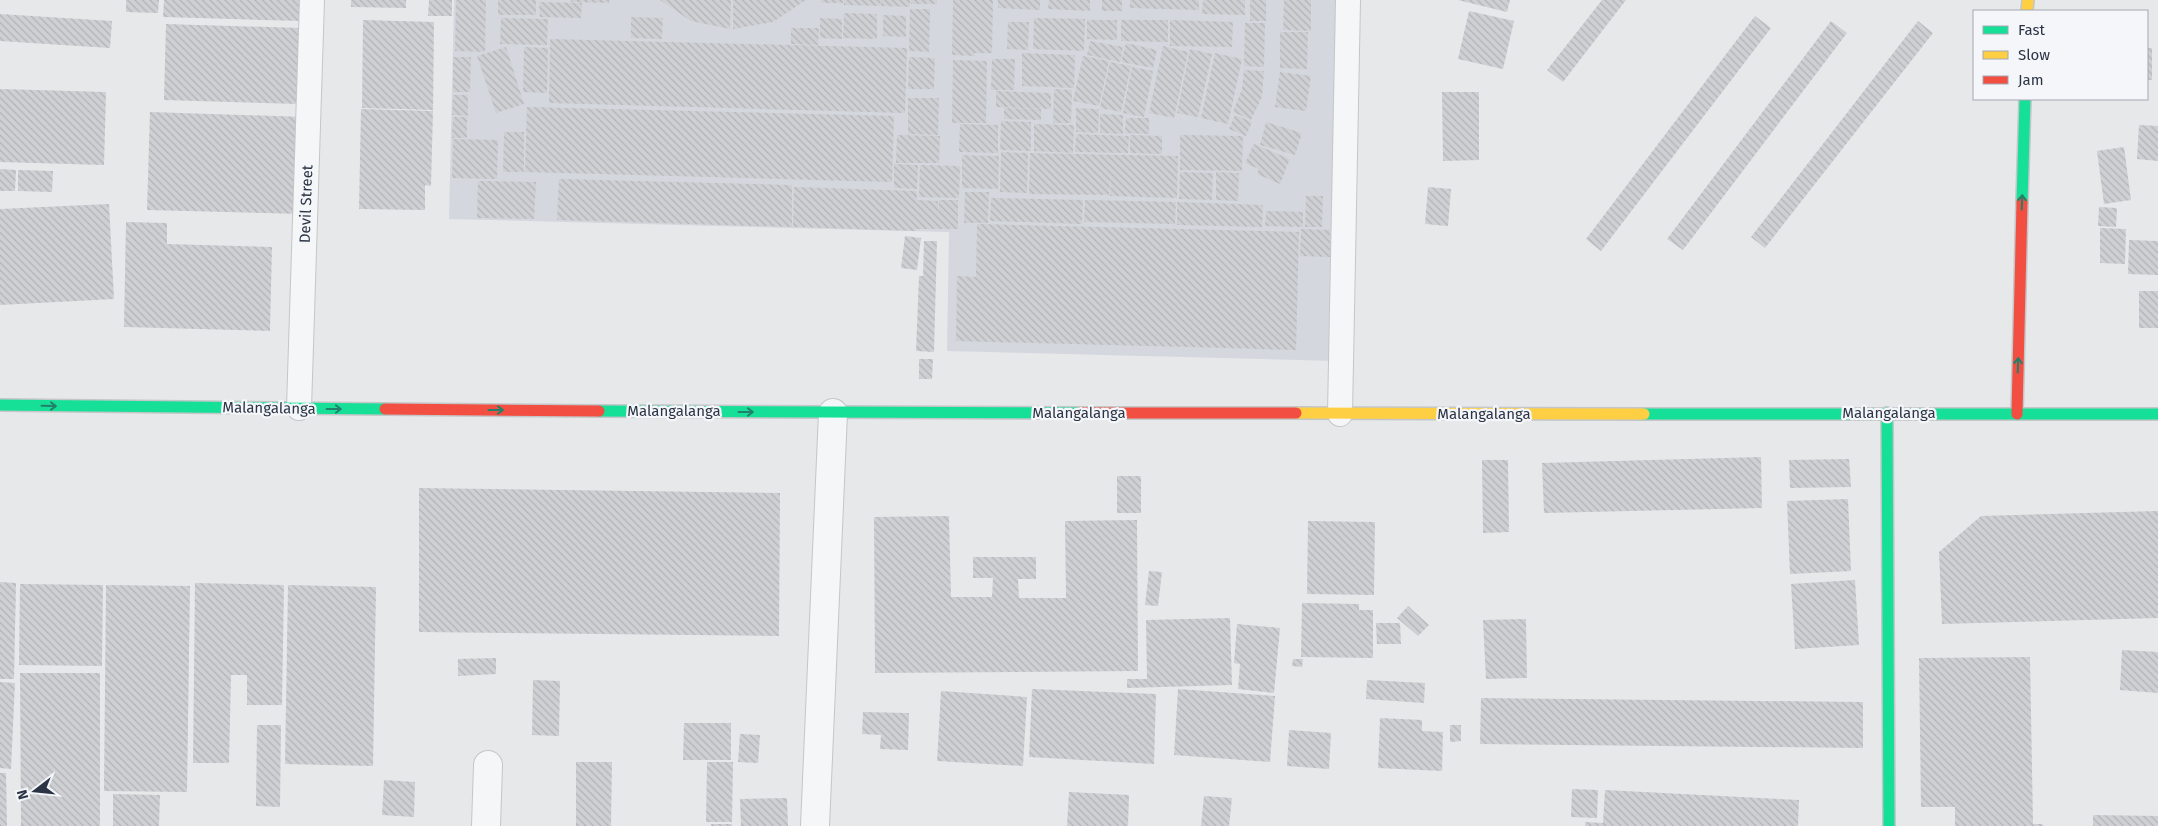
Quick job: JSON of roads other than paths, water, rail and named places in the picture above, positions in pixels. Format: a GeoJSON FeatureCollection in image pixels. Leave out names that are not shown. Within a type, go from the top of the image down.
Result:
{"type":"FeatureCollection","features":[{"type":"Feature","properties":{"kind":"street"},"geometry":{"type":"LineString","coordinates":[[2017,414],[2025,100]]}},
{"type":"Feature","properties":{"kind":"street","name":"Malangalanga"},"geometry":{"type":"LineString","coordinates":[[0,405],[833,413],[2158,414]]}},
{"type":"Feature","properties":{"kind":"street"},"geometry":{"type":"LineString","coordinates":[[815,826],[833,413]]}},
{"type":"Feature","properties":{"kind":"street"},"geometry":{"type":"LineString","coordinates":[[1887,413],[1889,826]]}},
{"type":"Feature","properties":{"kind":"street"},"geometry":{"type":"LineString","coordinates":[[486,826],[488,765]]}},
{"type":"Feature","properties":{"kind":"lane","name":"Devil Street"},"geometry":{"type":"LineString","coordinates":[[299,408],[312,0]]}},
{"type":"Feature","properties":{"kind":"lane"},"geometry":{"type":"LineString","coordinates":[[1340,414],[1348,0]]}}]}
